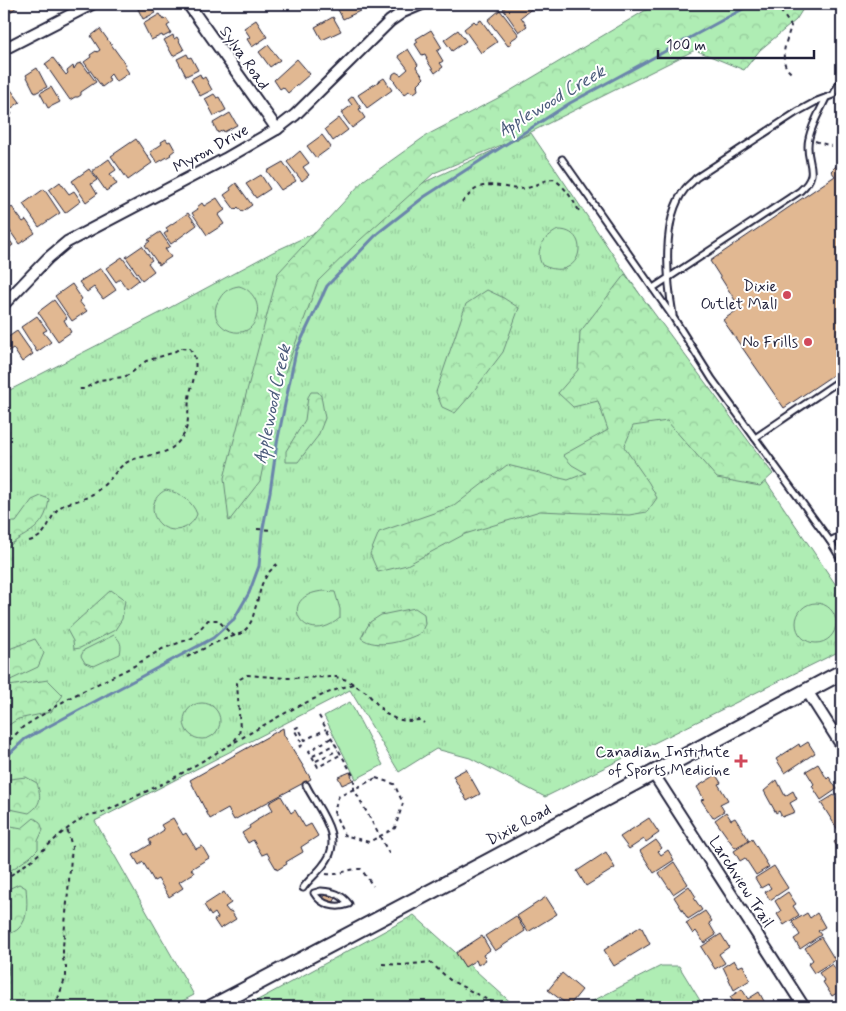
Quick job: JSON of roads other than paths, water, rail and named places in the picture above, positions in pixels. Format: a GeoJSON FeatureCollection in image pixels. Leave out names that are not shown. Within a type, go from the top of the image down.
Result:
{"type":"FeatureCollection","features":[{"type":"Feature","properties":{"kind":"main road","name":"Dixie Road"},"geometry":{"type":"LineString","coordinates":[[212,1007],[462,876],[842,672]]}},
{"type":"Feature","properties":{"kind":"street"},"geometry":{"type":"LineString","coordinates":[[4,50],[92,4]]}},
{"type":"Feature","properties":{"kind":"street","name":"Sylva Road"},"geometry":{"type":"LineString","coordinates":[[188,4],[277,129]]}},
{"type":"Feature","properties":{"kind":"street","name":"Myron Drive"},"geometry":{"type":"LineString","coordinates":[[4,304],[48,258],[67,242],[225,159],[277,129],[295,115],[390,21],[403,12],[422,4]]}},
{"type":"Feature","properties":{"kind":"street"},"geometry":{"type":"LineString","coordinates":[[807,692],[842,746]]}},
{"type":"Feature","properties":{"kind":"street","name":"Larchview Trail"},"geometry":{"type":"LineString","coordinates":[[653,772],[804,1007]]}},
{"type":"Feature","properties":{"kind":"lane"},"geometry":{"type":"LineString","coordinates":[[673,316],[668,278],[669,232],[676,205],[684,190],[696,178],[797,112],[816,101],[833,95],[842,79]]}},
{"type":"Feature","properties":{"kind":"lane"},"geometry":{"type":"LineString","coordinates":[[653,288],[800,191],[810,182],[812,174],[808,138],[826,98]]}},
{"type":"Feature","properties":{"kind":"lane"},"geometry":{"type":"LineString","coordinates":[[562,159],[673,316],[712,379],[830,541],[842,561]]}},
{"type":"Feature","properties":{"kind":"lane"},"geometry":{"type":"LineString","coordinates":[[755,438],[842,379]]}},
{"type":"Feature","properties":{"kind":"lane"},"geometry":{"type":"LineString","coordinates":[[830,541],[842,535]]}},
{"type":"Feature","properties":{"kind":"lane"},"geometry":{"type":"LineString","coordinates":[[304,888],[325,864],[331,853],[332,840],[326,818],[306,785]]}},
{"type":"Feature","properties":{"kind":"lane"},"geometry":{"type":"LineString","coordinates":[[321,891],[335,892],[349,904],[330,906],[317,898],[314,893],[321,891]]}},
{"type":"Feature","properties":{"kind":"waterway","name":"Applewood Creek"},"geometry":{"type":"LineString","coordinates":[[4,759],[25,739],[213,638],[234,619],[249,593],[259,566],[262,533],[277,443],[296,351],[327,286],[378,233],[424,197],[570,103],[752,4]]}},
{"type":"Feature","properties":{"kind":"place","name":"Dixie Outlet Mall"},"geometry":{"type":"Point","coordinates":[787,295]}},
{"type":"Feature","properties":{"kind":"place","name":"No Frills"},"geometry":{"type":"Point","coordinates":[808,342]}},
{"type":"Feature","properties":{"kind":"place","name":"Canadian Institute of Sports Medicine"},"geometry":{"type":"Point","coordinates":[741,761]}}]}
